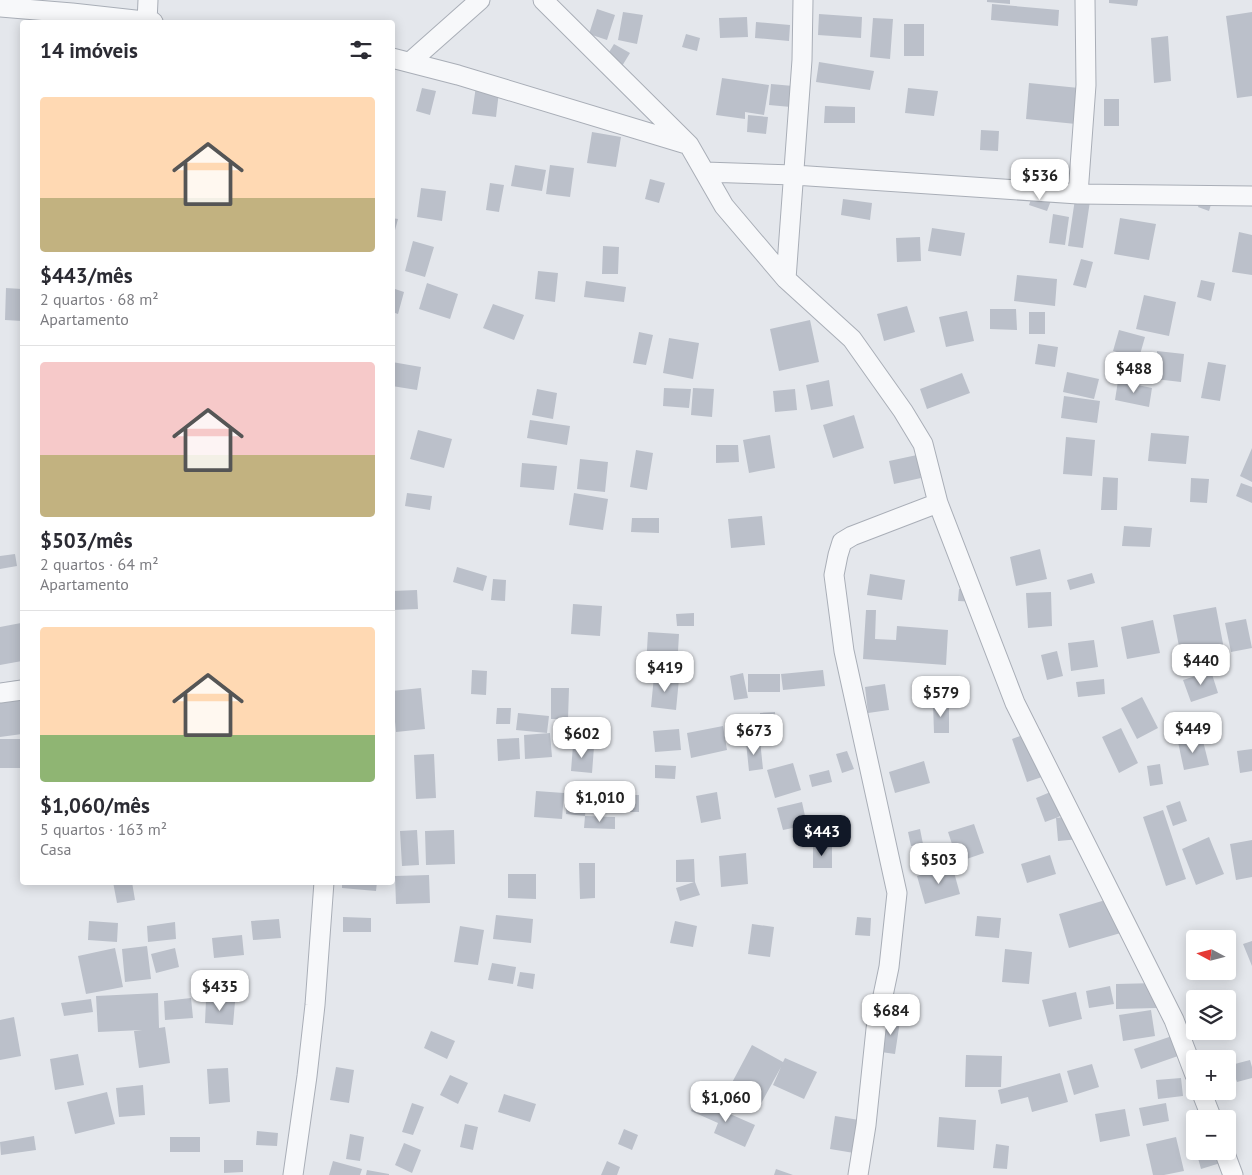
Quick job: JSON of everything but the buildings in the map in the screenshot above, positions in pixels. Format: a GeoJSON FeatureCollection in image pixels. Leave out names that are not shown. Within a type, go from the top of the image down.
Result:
{"type":"FeatureCollection","features":[{"type":"Feature","properties":{"kind":"street"},"geometry":{"type":"LineString","coordinates":[[148,0],[150,20]]}},
{"type":"Feature","properties":{"kind":"street"},"geometry":{"type":"LineString","coordinates":[[401,60],[480,0]]}},
{"type":"Feature","properties":{"kind":"street"},"geometry":{"type":"LineString","coordinates":[[543,0],[689,145],[724,206],[786,279],[852,338],[923,444],[938,503],[1015,703],[1174,1020],[1186,1051]]}},
{"type":"Feature","properties":{"kind":"street"},"geometry":{"type":"LineString","coordinates":[[786,279],[802,60],[803,0]]}},
{"type":"Feature","properties":{"kind":"street"},"geometry":{"type":"LineString","coordinates":[[1078,194],[1086,85],[1084,0]]}},
{"type":"Feature","properties":{"kind":"street"},"geometry":{"type":"LineString","coordinates":[[0,7],[133,20]]}},
{"type":"Feature","properties":{"kind":"street"},"geometry":{"type":"LineString","coordinates":[[401,60],[458,75],[689,145]]}},
{"type":"Feature","properties":{"kind":"street"},"geometry":{"type":"LineString","coordinates":[[705,172],[794,174],[1078,194],[1252,196]]}},
{"type":"Feature","properties":{"kind":"street"},"geometry":{"type":"LineString","coordinates":[[858,1175],[866,1125],[876,1029],[889,967],[897,893],[844,651],[834,575],[842,542],[852,536],[938,503]]}},
{"type":"Feature","properties":{"kind":"street"},"geometry":{"type":"LineString","coordinates":[[0,693],[20,690]]}},
{"type":"Feature","properties":{"kind":"street"},"geometry":{"type":"LineString","coordinates":[[293,1175],[315,1005],[324,885]]}},
{"type":"Feature","properties":{"kind":"street"},"geometry":{"type":"LineString","coordinates":[[1227,1160],[1233,1175]]}}]}
